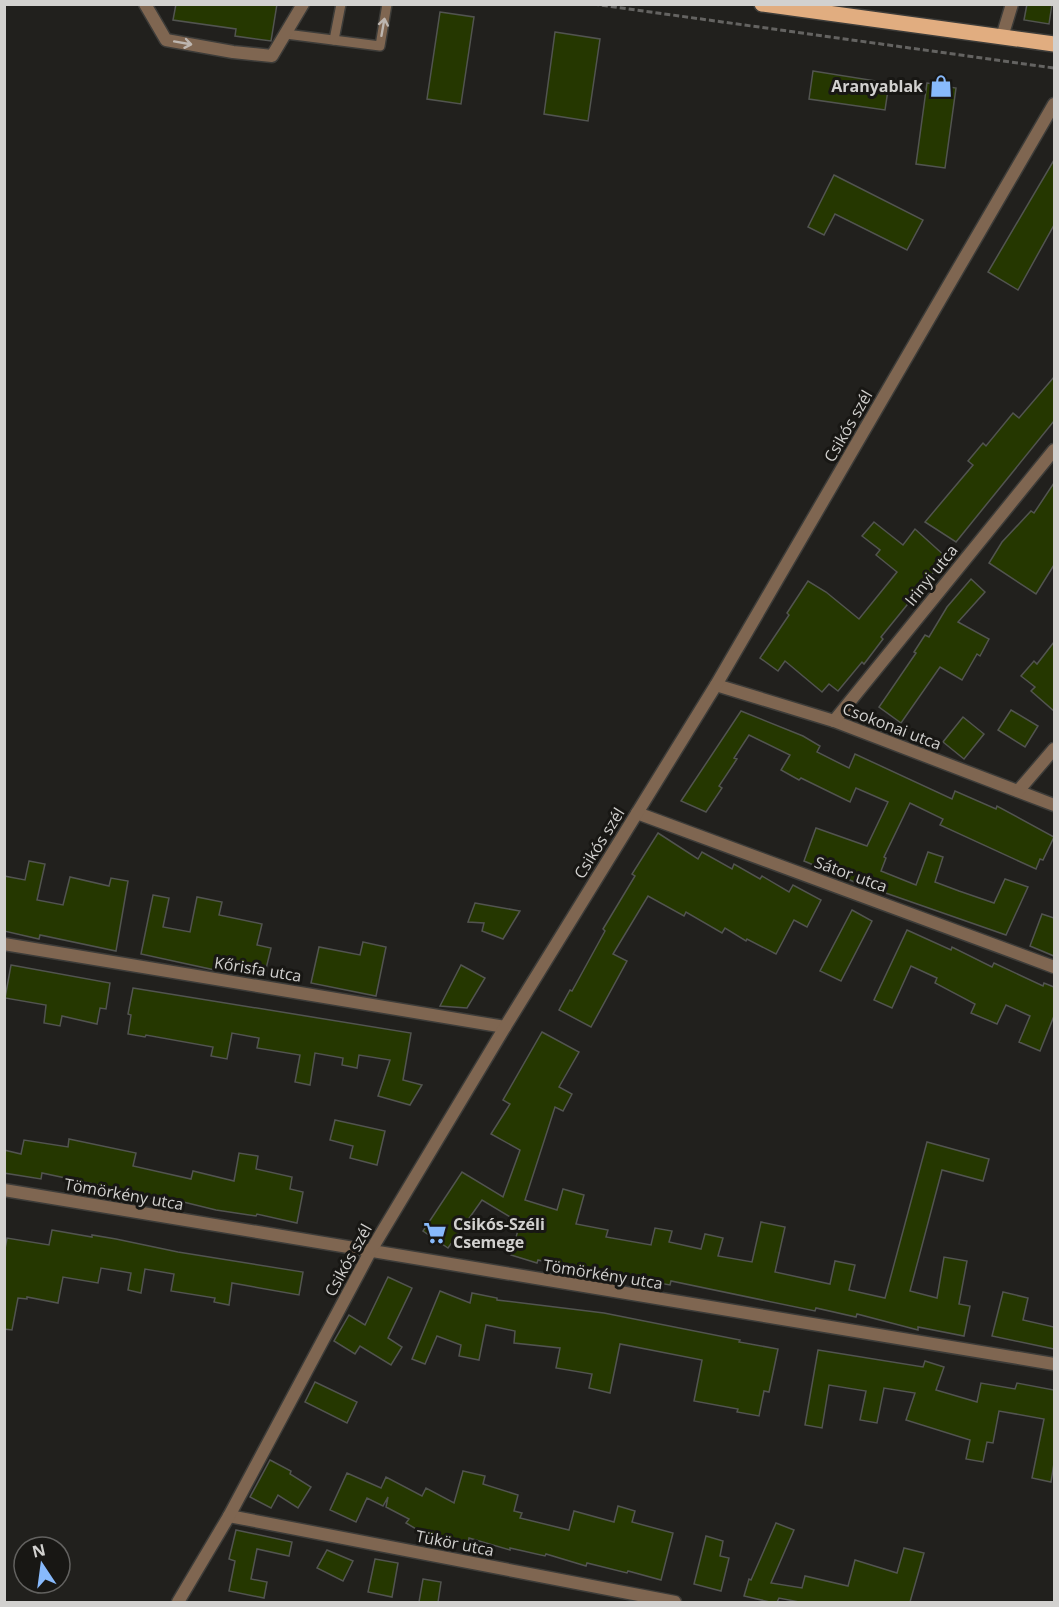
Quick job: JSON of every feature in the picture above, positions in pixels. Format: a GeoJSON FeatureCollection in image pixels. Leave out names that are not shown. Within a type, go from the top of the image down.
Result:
{"type":"FeatureCollection","features":[{"type":"Feature","properties":{"kind":"main road"},"geometry":{"type":"LineString","coordinates":[[762,4],[810,8],[1054,44]]}},
{"type":"Feature","properties":{"kind":"street"},"geometry":{"type":"LineString","coordinates":[[145,4],[166,40],[233,52],[272,56],[303,4]]}},
{"type":"Feature","properties":{"kind":"street"},"geometry":{"type":"LineString","coordinates":[[1002,37],[1012,4]]}},
{"type":"Feature","properties":{"kind":"street","name":"Csikós szél"},"geometry":{"type":"LineString","coordinates":[[178,1602],[229,1516],[370,1252],[505,1027],[716,685],[1054,104]]}},
{"type":"Feature","properties":{"kind":"street","name":"Irinyi utca"},"geometry":{"type":"LineString","coordinates":[[834,721],[1054,450]]}},
{"type":"Feature","properties":{"kind":"street","name":"Csokonai utca"},"geometry":{"type":"LineString","coordinates":[[716,685],[834,721],[1054,805]]}},
{"type":"Feature","properties":{"kind":"street"},"geometry":{"type":"LineString","coordinates":[[1018,791],[1054,748]]}},
{"type":"Feature","properties":{"kind":"street","name":"Sátor utca"},"geometry":{"type":"LineString","coordinates":[[637,813],[1054,967]]}},
{"type":"Feature","properties":{"kind":"street","name":"Kőrisfa utca"},"geometry":{"type":"LineString","coordinates":[[4,944],[505,1027]]}},
{"type":"Feature","properties":{"kind":"street","name":"Tömörkény utca"},"geometry":{"type":"LineString","coordinates":[[4,1190],[1054,1364]]}},
{"type":"Feature","properties":{"kind":"street","name":"Tükör utca"},"geometry":{"type":"LineString","coordinates":[[229,1516],[675,1602]]}},
{"type":"Feature","properties":{"kind":"lane"},"geometry":{"type":"LineString","coordinates":[[334,40],[341,4]]}},
{"type":"Feature","properties":{"kind":"lane"},"geometry":{"type":"LineString","coordinates":[[286,34],[380,46],[387,4]]}},
{"type":"Feature","properties":{"kind":"path"},"geometry":{"type":"LineString","coordinates":[[593,4],[1054,68]]}},
{"type":"Feature","properties":{"kind":"building"},"geometry":{"type":"Polygon","coordinates":[[[176,4],[277,4],[271,41],[235,36],[236,29],[173,20],[176,4]]]}},
{"type":"Feature","properties":{"kind":"building"},"geometry":{"type":"Polygon","coordinates":[[[1027,4],[1052,4],[1049,24],[1024,20],[1027,4]]]}},
{"type":"Feature","properties":{"kind":"building"},"geometry":{"type":"Polygon","coordinates":[[[440,12],[474,17],[461,104],[427,99],[440,12]]]}},
{"type":"Feature","properties":{"kind":"building"},"geometry":{"type":"Polygon","coordinates":[[[555,32],[600,39],[588,121],[544,114],[555,32]]]}},
{"type":"Feature","properties":{"kind":"building"},"geometry":{"type":"Polygon","coordinates":[[[813,71],[889,83],[885,110],[809,99],[813,71]]]}},
{"type":"Feature","properties":{"kind":"building"},"geometry":{"type":"Polygon","coordinates":[[[927,83],[956,88],[945,168],[916,164],[927,83]]]}},
{"type":"Feature","properties":{"kind":"building"},"geometry":{"type":"Polygon","coordinates":[[[1054,160],[1054,225],[1018,290],[988,272],[1054,160]]]}},
{"type":"Feature","properties":{"kind":"building"},"geometry":{"type":"Polygon","coordinates":[[[834,175],[923,220],[907,250],[835,214],[824,235],[808,227],[834,175]]]}},
{"type":"Feature","properties":{"kind":"building"},"geometry":{"type":"Polygon","coordinates":[[[1054,377],[1054,421],[956,542],[925,522],[973,465],[968,461],[983,443],[986,446],[1013,413],[1019,418],[1054,377]]]}},
{"type":"Feature","properties":{"kind":"building"},"geometry":{"type":"Polygon","coordinates":[[[1054,483],[1054,565],[1036,594],[989,563],[1002,542],[1031,511],[1034,513],[1054,483]]]}},
{"type":"Feature","properties":{"kind":"building"},"geometry":{"type":"Polygon","coordinates":[[[874,522],[903,545],[915,529],[946,557],[881,637],[883,639],[864,664],[862,662],[838,691],[829,684],[822,692],[785,661],[778,671],[760,658],[789,615],[787,613],[808,581],[826,592],[859,619],[897,572],[876,555],[880,550],[862,536],[874,522]]]}},
{"type":"Feature","properties":{"kind":"building"},"geometry":{"type":"Polygon","coordinates":[[[971,579],[985,592],[958,622],[989,639],[980,656],[977,654],[962,680],[940,667],[901,723],[879,707],[916,653],[914,652],[925,635],[929,637],[947,607],[971,579]]]}},
{"type":"Feature","properties":{"kind":"building"},"geometry":{"type":"Polygon","coordinates":[[[1054,642],[1054,711],[1031,691],[1035,687],[1021,676],[1034,661],[1037,664],[1054,642]]]}},
{"type":"Feature","properties":{"kind":"building"},"geometry":{"type":"Polygon","coordinates":[[[1011,710],[1038,726],[1025,747],[998,730],[1011,710]]]}},
{"type":"Feature","properties":{"kind":"building"},"geometry":{"type":"Polygon","coordinates":[[[741,711],[803,736],[820,746],[817,752],[849,768],[855,754],[952,799],[955,791],[996,809],[997,806],[1054,837],[1036,869],[940,825],[943,819],[910,803],[884,857],[886,858],[881,871],[916,885],[928,852],[943,857],[935,882],[959,891],[994,903],[1005,879],[1028,887],[1006,935],[857,883],[804,861],[816,828],[867,846],[888,802],[856,788],[850,802],[801,778],[799,780],[781,770],[790,755],[749,735],[734,758],[737,759],[719,786],[722,788],[706,812],[681,801],[741,711]]]}},
{"type":"Feature","properties":{"kind":"building"},"geometry":{"type":"Polygon","coordinates":[[[963,717],[984,734],[964,759],[943,742],[963,717]]]}},
{"type":"Feature","properties":{"kind":"building"},"geometry":{"type":"Polygon","coordinates":[[[658,833],[698,859],[702,852],[732,869],[734,864],[760,879],[762,876],[789,892],[793,885],[821,900],[807,927],[794,920],[776,954],[747,939],[746,941],[725,928],[722,933],[686,912],[684,916],[648,896],[613,954],[627,961],[591,1027],[559,1010],[570,990],[572,991],[605,931],[603,929],[635,876],[632,874],[658,833]]]}},
{"type":"Feature","properties":{"kind":"building"},"geometry":{"type":"Polygon","coordinates":[[[29,861],[45,864],[37,900],[63,905],[70,877],[109,886],[111,878],[128,881],[116,951],[40,935],[39,939],[4,931],[4,876],[25,880],[29,861]]]}},
{"type":"Feature","properties":{"kind":"building"},"geometry":{"type":"Polygon","coordinates":[[[153,895],[169,898],[163,927],[190,932],[197,897],[222,902],[219,915],[262,924],[257,945],[271,948],[265,973],[217,962],[215,970],[141,954],[153,895]]]}},
{"type":"Feature","properties":{"kind":"building"},"geometry":{"type":"Polygon","coordinates":[[[475,903],[520,911],[503,939],[482,931],[484,923],[468,922],[475,903]]]}},
{"type":"Feature","properties":{"kind":"building"},"geometry":{"type":"Polygon","coordinates":[[[852,910],[872,921],[841,981],[820,971],[852,910]]]}},
{"type":"Feature","properties":{"kind":"building"},"geometry":{"type":"Polygon","coordinates":[[[1042,914],[1054,918],[1054,956],[1030,946],[1042,914]]]}},
{"type":"Feature","properties":{"kind":"building"},"geometry":{"type":"Polygon","coordinates":[[[907,930],[951,950],[952,947],[992,967],[994,963],[1043,986],[1044,983],[1054,987],[1054,1016],[1040,1051],[1019,1042],[1030,1016],[1006,1005],[997,1024],[971,1013],[975,1004],[935,983],[937,978],[911,966],[892,1008],[874,1000],[907,930]]]}},
{"type":"Feature","properties":{"kind":"building"},"geometry":{"type":"Polygon","coordinates":[[[363,942],[386,947],[376,996],[311,983],[319,947],[360,955],[363,942]]]}},
{"type":"Feature","properties":{"kind":"building"},"geometry":{"type":"Polygon","coordinates":[[[11,965],[110,983],[106,1009],[100,1008],[97,1024],[62,1016],[60,1026],[44,1023],[46,1005],[5,998],[11,965]]]}},
{"type":"Feature","properties":{"kind":"building"},"geometry":{"type":"Polygon","coordinates":[[[461,965],[485,978],[467,1008],[440,1006],[461,965]]]}},
{"type":"Feature","properties":{"kind":"building"},"geometry":{"type":"Polygon","coordinates":[[[133,988],[411,1033],[403,1080],[422,1085],[410,1105],[378,1096],[390,1060],[359,1055],[357,1068],[342,1065],[343,1058],[315,1053],[310,1085],[295,1082],[300,1055],[257,1048],[259,1038],[232,1033],[227,1059],[211,1056],[213,1047],[128,1034],[131,1015],[128,1014],[133,988]]]}},
{"type":"Feature","properties":{"kind":"building"},"geometry":{"type":"Polygon","coordinates":[[[542,1032],[579,1052],[559,1087],[572,1094],[563,1111],[555,1107],[525,1200],[557,1210],[563,1189],[584,1195],[576,1224],[608,1230],[606,1237],[651,1245],[655,1228],[672,1231],[669,1242],[701,1249],[705,1234],[723,1238],[718,1256],[752,1262],[761,1222],[785,1227],[775,1272],[830,1284],[835,1261],[855,1265],[849,1290],[885,1298],[927,1142],[989,1159],[983,1181],[942,1170],[910,1291],[937,1298],[944,1257],[967,1261],[959,1304],[970,1306],[964,1336],[918,1327],[918,1330],[857,1314],[856,1317],[816,1308],[815,1311],[671,1281],[670,1285],[565,1267],[538,1260],[537,1263],[511,1255],[520,1223],[482,1200],[448,1248],[423,1231],[462,1172],[503,1197],[520,1150],[491,1134],[510,1104],[503,1100],[542,1032]]]}},
{"type":"Feature","properties":{"kind":"building"},"geometry":{"type":"Polygon","coordinates":[[[335,1120],[385,1131],[377,1165],[350,1158],[353,1146],[330,1140],[335,1120]]]}},
{"type":"Feature","properties":{"kind":"building"},"geometry":{"type":"Polygon","coordinates":[[[69,1139],[136,1153],[133,1166],[191,1179],[193,1171],[234,1181],[239,1153],[258,1156],[256,1169],[292,1177],[290,1189],[303,1192],[297,1223],[257,1214],[256,1216],[216,1210],[167,1198],[167,1202],[127,1193],[127,1197],[102,1192],[103,1186],[42,1173],[41,1179],[4,1173],[4,1150],[21,1154],[24,1140],[68,1147],[69,1139]]]}},
{"type":"Feature","properties":{"kind":"building"},"geometry":{"type":"Polygon","coordinates":[[[52,1230],[303,1272],[299,1295],[232,1283],[229,1305],[214,1302],[215,1298],[171,1291],[174,1274],[145,1269],[141,1293],[128,1290],[131,1273],[101,1268],[98,1283],[63,1277],[58,1303],[27,1297],[27,1299],[18,1298],[12,1330],[4,1329],[4,1254],[7,1238],[49,1245],[52,1230]]]}},
{"type":"Feature","properties":{"kind":"building"},"geometry":{"type":"Polygon","coordinates":[[[388,1277],[412,1288],[388,1338],[402,1347],[391,1365],[360,1346],[355,1354],[334,1341],[349,1315],[365,1325],[388,1277]]]}},
{"type":"Feature","properties":{"kind":"building"},"geometry":{"type":"Polygon","coordinates":[[[440,1291],[470,1303],[472,1293],[497,1298],[497,1300],[604,1313],[778,1349],[769,1392],[764,1391],[759,1416],[737,1412],[738,1409],[694,1401],[702,1360],[620,1344],[610,1393],[589,1388],[592,1374],[556,1368],[560,1348],[514,1343],[515,1331],[486,1325],[479,1360],[459,1356],[461,1345],[437,1336],[425,1364],[412,1359],[440,1291]]]}},
{"type":"Feature","properties":{"kind":"building"},"geometry":{"type":"Polygon","coordinates":[[[1003,1292],[1028,1298],[1023,1320],[1054,1327],[1054,1349],[992,1336],[1003,1292]]]}},
{"type":"Feature","properties":{"kind":"building"},"geometry":{"type":"Polygon","coordinates":[[[818,1350],[923,1367],[925,1361],[944,1367],[936,1390],[977,1402],[981,1383],[1015,1389],[1017,1383],[1054,1390],[1054,1463],[1051,1482],[1032,1478],[1044,1419],[999,1411],[993,1443],[987,1442],[983,1462],[966,1459],[970,1440],[906,1420],[915,1393],[884,1388],[877,1423],[860,1420],[866,1391],[829,1385],[822,1428],[805,1425],[818,1350]]]}},
{"type":"Feature","properties":{"kind":"building"},"geometry":{"type":"Polygon","coordinates":[[[315,1382],[357,1402],[347,1423],[305,1402],[315,1382]]]}},
{"type":"Feature","properties":{"kind":"building"},"geometry":{"type":"Polygon","coordinates":[[[270,1460],[291,1471],[290,1474],[311,1487],[298,1508],[278,1495],[271,1508],[250,1497],[270,1460]]]}},
{"type":"Feature","properties":{"kind":"building"},"geometry":{"type":"Polygon","coordinates":[[[463,1471],[485,1476],[483,1484],[518,1495],[514,1511],[522,1513],[520,1518],[569,1530],[574,1511],[614,1522],[618,1506],[635,1511],[632,1522],[673,1533],[661,1580],[587,1563],[586,1566],[546,1554],[545,1556],[510,1548],[510,1550],[469,1538],[468,1544],[423,1533],[406,1523],[409,1519],[386,1507],[388,1497],[383,1506],[367,1498],[356,1522],[330,1510],[347,1473],[381,1488],[386,1477],[422,1496],[426,1488],[454,1503],[463,1471]]]}},
{"type":"Feature","properties":{"kind":"building"},"geometry":{"type":"Polygon","coordinates":[[[776,1523],[794,1530],[771,1583],[802,1588],[805,1576],[848,1586],[855,1560],[897,1573],[904,1548],[924,1553],[910,1602],[799,1602],[779,1598],[777,1602],[770,1602],[744,1596],[749,1579],[751,1580],[776,1523]]]}},
{"type":"Feature","properties":{"kind":"building"},"geometry":{"type":"Polygon","coordinates":[[[236,1530],[292,1542],[289,1556],[257,1549],[251,1579],[267,1582],[264,1598],[229,1591],[235,1561],[229,1559],[236,1530]]]}},
{"type":"Feature","properties":{"kind":"building"},"geometry":{"type":"Polygon","coordinates":[[[706,1536],[723,1541],[720,1556],[729,1558],[721,1591],[694,1584],[706,1536]]]}},
{"type":"Feature","properties":{"kind":"building"},"geometry":{"type":"Polygon","coordinates":[[[327,1550],[353,1561],[343,1581],[317,1568],[327,1550]]]}},
{"type":"Feature","properties":{"kind":"building"},"geometry":{"type":"Polygon","coordinates":[[[375,1559],[398,1563],[392,1597],[368,1592],[375,1559]]]}},
{"type":"Feature","properties":{"kind":"building"},"geometry":{"type":"Polygon","coordinates":[[[423,1579],[441,1582],[438,1602],[419,1602],[423,1579]]]}},
{"type":"Feature","properties":{"kind":"place","name":"Aranyablak"},"geometry":{"type":"Point","coordinates":[941,86]}},
{"type":"Feature","properties":{"kind":"place","name":"Csikós-Széli Csemege"},"geometry":{"type":"Point","coordinates":[435,1233]}}]}
